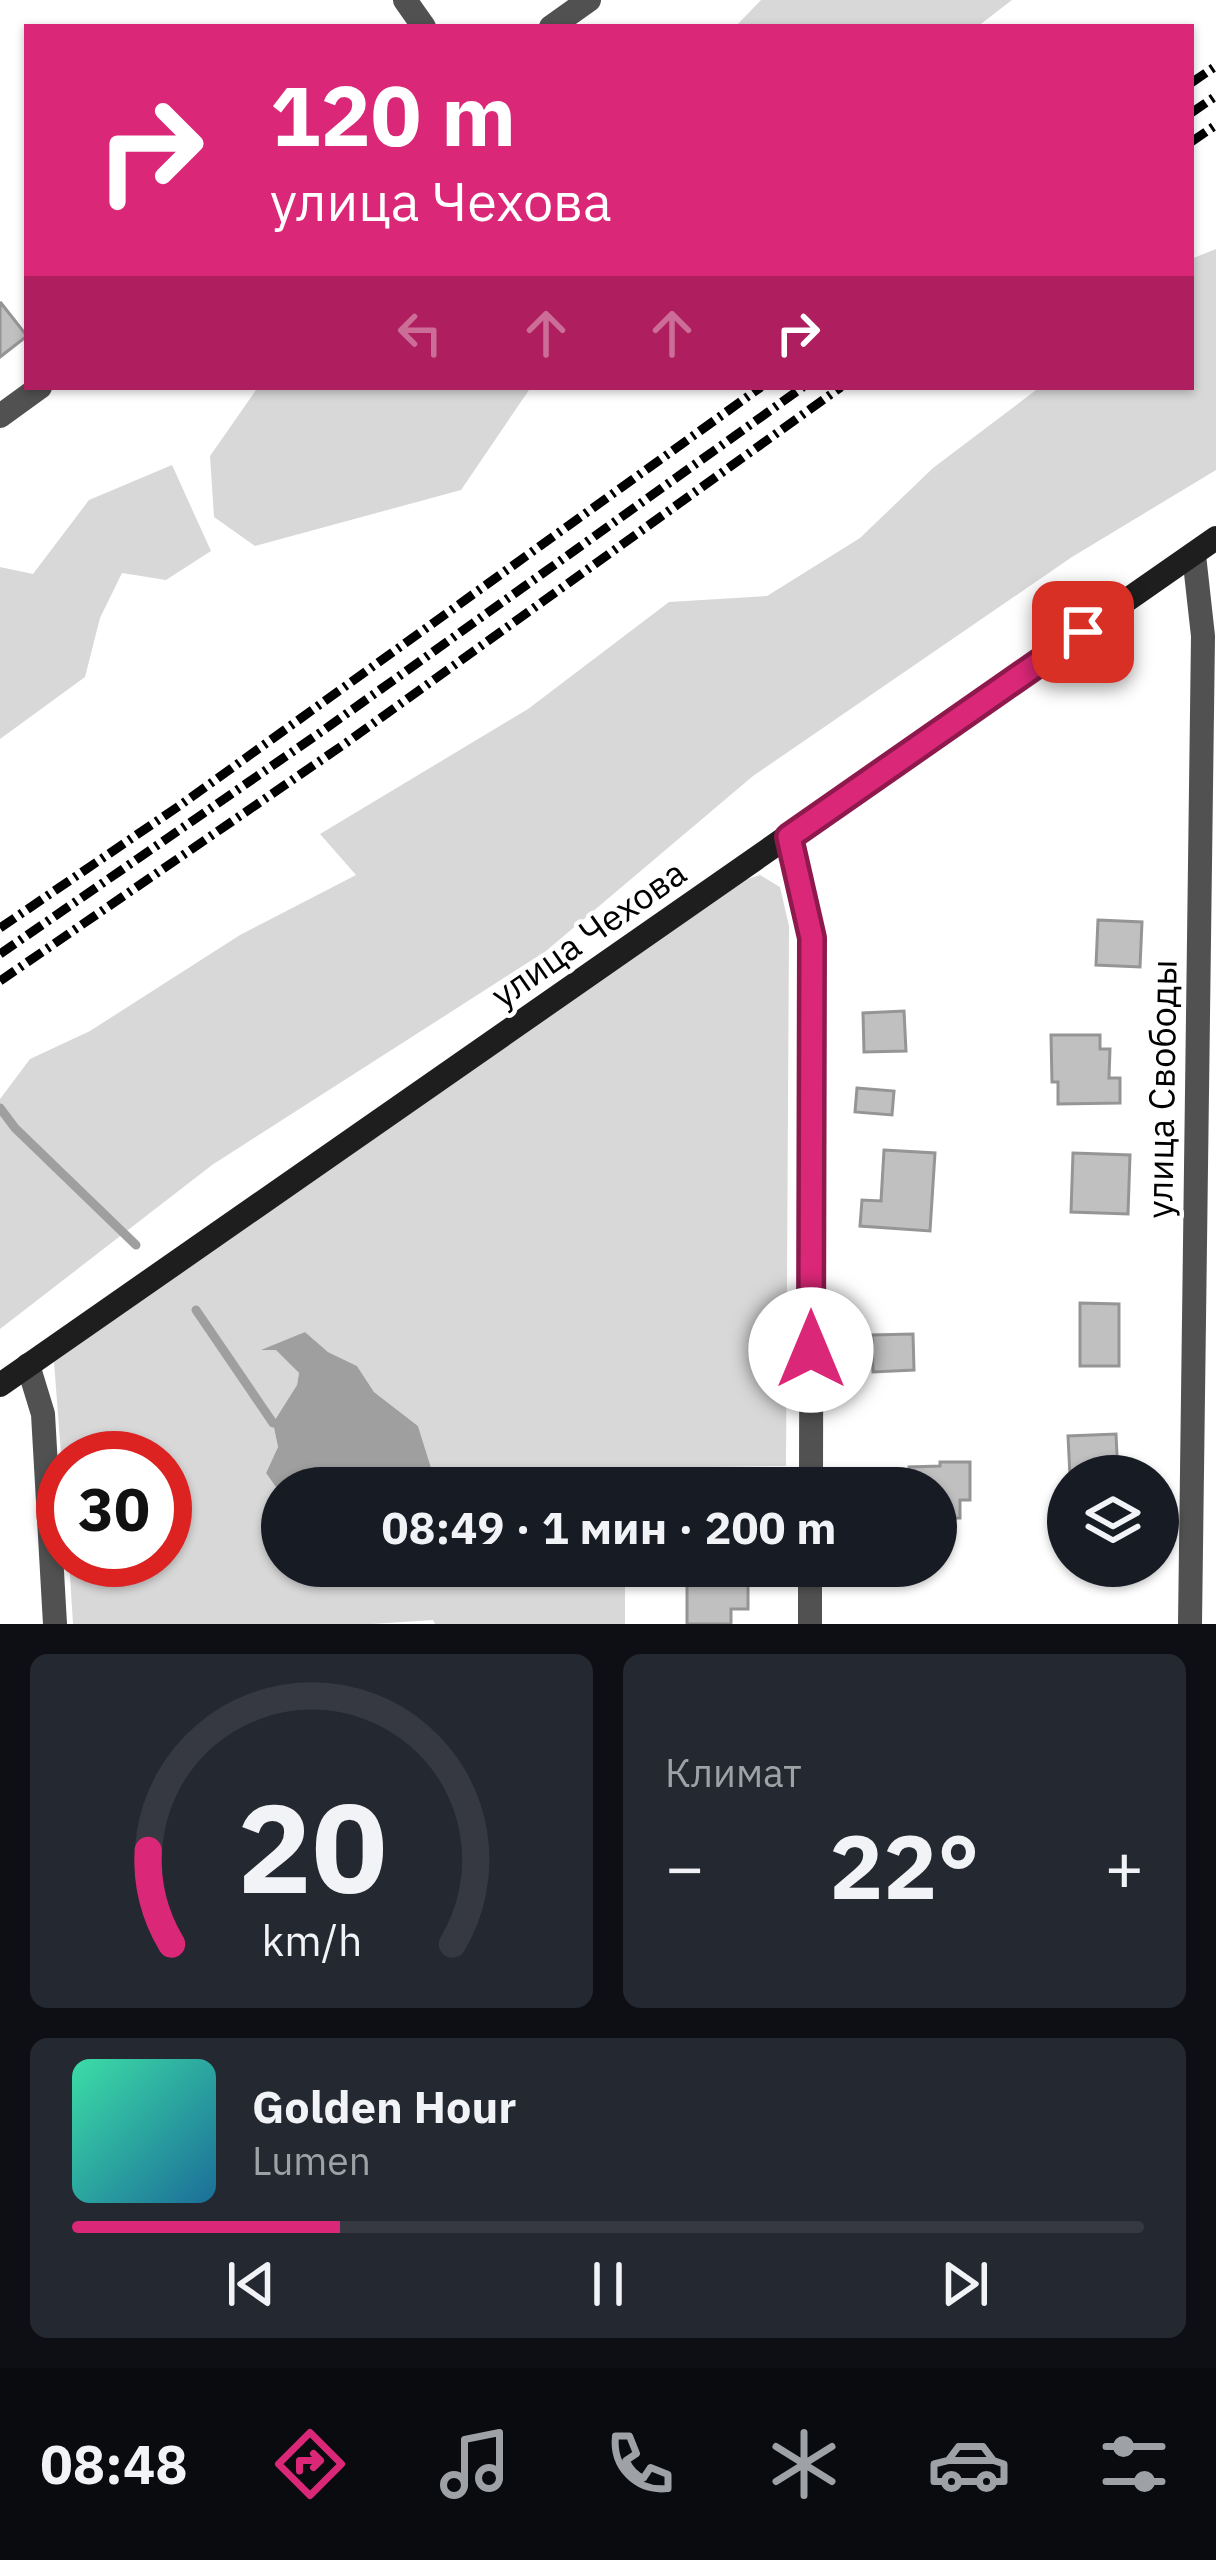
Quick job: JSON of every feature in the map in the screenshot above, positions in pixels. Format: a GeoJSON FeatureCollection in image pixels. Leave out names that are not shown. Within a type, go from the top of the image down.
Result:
{"type":"FeatureCollection","features":[{"type":"Feature","properties":{"kind":"street"},"geometry":{"type":"LineString","coordinates":[[555,24],[590,0]]}},
{"type":"Feature","properties":{"kind":"street"},"geometry":{"type":"LineString","coordinates":[[0,416],[36,390]]}},
{"type":"Feature","properties":{"kind":"street","name":"улица Чехова"},"geometry":{"type":"LineString","coordinates":[[0,1385],[1216,538]]}},
{"type":"Feature","properties":{"kind":"street","name":"улица Свободы"},"geometry":{"type":"LineString","coordinates":[[1190,1624],[1203,636],[1194,554]]}},
{"type":"Feature","properties":{"kind":"street"},"geometry":{"type":"LineString","coordinates":[[789,837],[812,938],[811,1467]]}},
{"type":"Feature","properties":{"kind":"street"},"geometry":{"type":"LineString","coordinates":[[28,1365],[43,1414],[55,1624]]}},
{"type":"Feature","properties":{"kind":"street"},"geometry":{"type":"LineString","coordinates":[[810,1624],[811,1587]]}},
{"type":"Feature","properties":{"kind":"shaded area"},"geometry":{"type":"Polygon","coordinates":[[[761,0],[1012,0],[981,24],[738,24],[761,0]]]}},
{"type":"Feature","properties":{"kind":"shaded area"},"geometry":{"type":"Polygon","coordinates":[[[1216,249],[1216,470],[1072,557],[753,776],[546,951],[212,1165],[0,1329],[0,1099],[30,1059],[90,1031],[240,935],[356,875],[320,834],[528,709],[669,602],[767,596],[860,538],[933,468],[1036,390],[1194,390],[1194,258],[1216,249]]]}},
{"type":"Feature","properties":{"kind":"shaded area"},"geometry":{"type":"Polygon","coordinates":[[[256,390],[529,390],[461,490],[255,546],[214,517],[210,456],[256,390]]]}},
{"type":"Feature","properties":{"kind":"shaded area"},"geometry":{"type":"Polygon","coordinates":[[[172,465],[211,551],[166,580],[122,573],[100,618],[85,677],[0,739],[0,567],[33,574],[89,500],[172,465]]]}},
{"type":"Feature","properties":{"kind":"shaded area"},"geometry":{"type":"Polygon","coordinates":[[[760,875],[780,887],[789,926],[786,1466],[431,1467],[418,1426],[374,1392],[357,1366],[328,1352],[305,1332],[267,1350],[276,1349],[299,1373],[297,1385],[273,1423],[278,1447],[269,1467],[261,1467],[261,1587],[625,1587],[625,1624],[435,1624],[433,1620],[73,1624],[71,1587],[192,1587],[192,1431],[59,1431],[54,1362],[738,882],[760,875]]]}},
{"type":"Feature","properties":{"kind":"shaded area"},"geometry":{"type":"Polygon","coordinates":[[[305,1332],[328,1352],[357,1366],[374,1392],[418,1426],[431,1467],[269,1467],[278,1447],[273,1423],[297,1385],[299,1373],[276,1350],[261,1350],[305,1332]]]}},
{"type":"Feature","properties":{"kind":"building"},"geometry":{"type":"Polygon","coordinates":[[[0,304],[24,338],[0,357],[0,304]]]}},
{"type":"Feature","properties":{"kind":"building"},"geometry":{"type":"Polygon","coordinates":[[[1098,920],[1142,922],[1140,967],[1096,965],[1098,920]]]}},
{"type":"Feature","properties":{"kind":"building"},"geometry":{"type":"Polygon","coordinates":[[[904,1011],[906,1051],[864,1052],[863,1013],[904,1011]]]}},
{"type":"Feature","properties":{"kind":"building"},"geometry":{"type":"Polygon","coordinates":[[[1051,1035],[1100,1035],[1100,1049],[1110,1049],[1109,1078],[1120,1078],[1120,1103],[1058,1104],[1058,1082],[1052,1082],[1051,1035]]]}},
{"type":"Feature","properties":{"kind":"building"},"geometry":{"type":"Polygon","coordinates":[[[857,1088],[894,1091],[892,1115],[855,1112],[857,1088]]]}},
{"type":"Feature","properties":{"kind":"building"},"geometry":{"type":"Polygon","coordinates":[[[884,1150],[935,1153],[930,1231],[860,1226],[862,1200],[881,1201],[884,1150]]]}},
{"type":"Feature","properties":{"kind":"building"},"geometry":{"type":"Polygon","coordinates":[[[1073,1153],[1130,1155],[1128,1214],[1071,1212],[1073,1153]]]}},
{"type":"Feature","properties":{"kind":"building"},"geometry":{"type":"Polygon","coordinates":[[[1080,1303],[1119,1304],[1119,1366],[1080,1366],[1080,1303]]]}},
{"type":"Feature","properties":{"kind":"building"},"geometry":{"type":"Polygon","coordinates":[[[913,1334],[914,1370],[873,1372],[872,1335],[913,1334]]]}},
{"type":"Feature","properties":{"kind":"building"},"geometry":{"type":"Polygon","coordinates":[[[1116,1434],[1117,1455],[1069,1455],[1068,1436],[1116,1434]]]}},
{"type":"Feature","properties":{"kind":"building"},"geometry":{"type":"Polygon","coordinates":[[[940,1462],[970,1462],[970,1500],[960,1500],[960,1518],[957,1467],[909,1467],[940,1466],[940,1462]]]}},
{"type":"Feature","properties":{"kind":"building"},"geometry":{"type":"Polygon","coordinates":[[[687,1587],[748,1587],[748,1609],[731,1609],[731,1624],[687,1624],[687,1587]]]}},
{"type":"Feature","properties":{"kind":"waterway"},"geometry":{"type":"LineString","coordinates":[[0,1108],[136,1245]]}},
{"type":"Feature","properties":{"kind":"waterway"},"geometry":{"type":"LineString","coordinates":[[196,1310],[273,1423]]}},
{"type":"Feature","properties":{"kind":"railway"},"geometry":{"type":"LineString","coordinates":[[1194,81],[1216,66]]}},
{"type":"Feature","properties":{"kind":"railway"},"geometry":{"type":"LineString","coordinates":[[1194,111],[1216,96]]}},
{"type":"Feature","properties":{"kind":"railway"},"geometry":{"type":"LineString","coordinates":[[1194,140],[1216,125]]}},
{"type":"Feature","properties":{"kind":"railway"},"geometry":{"type":"LineString","coordinates":[[0,928],[179,806],[757,390]]}},
{"type":"Feature","properties":{"kind":"railway"},"geometry":{"type":"LineString","coordinates":[[0,954],[321,732],[799,390]]}},
{"type":"Feature","properties":{"kind":"railway"},"geometry":{"type":"LineString","coordinates":[[0,981],[346,743],[837,390]]}},
{"type":"Feature","properties":{"kind":"route"},"geometry":{"type":"LineString","coordinates":[[811,1350],[812,938],[789,837],[1083,632]]}}]}
